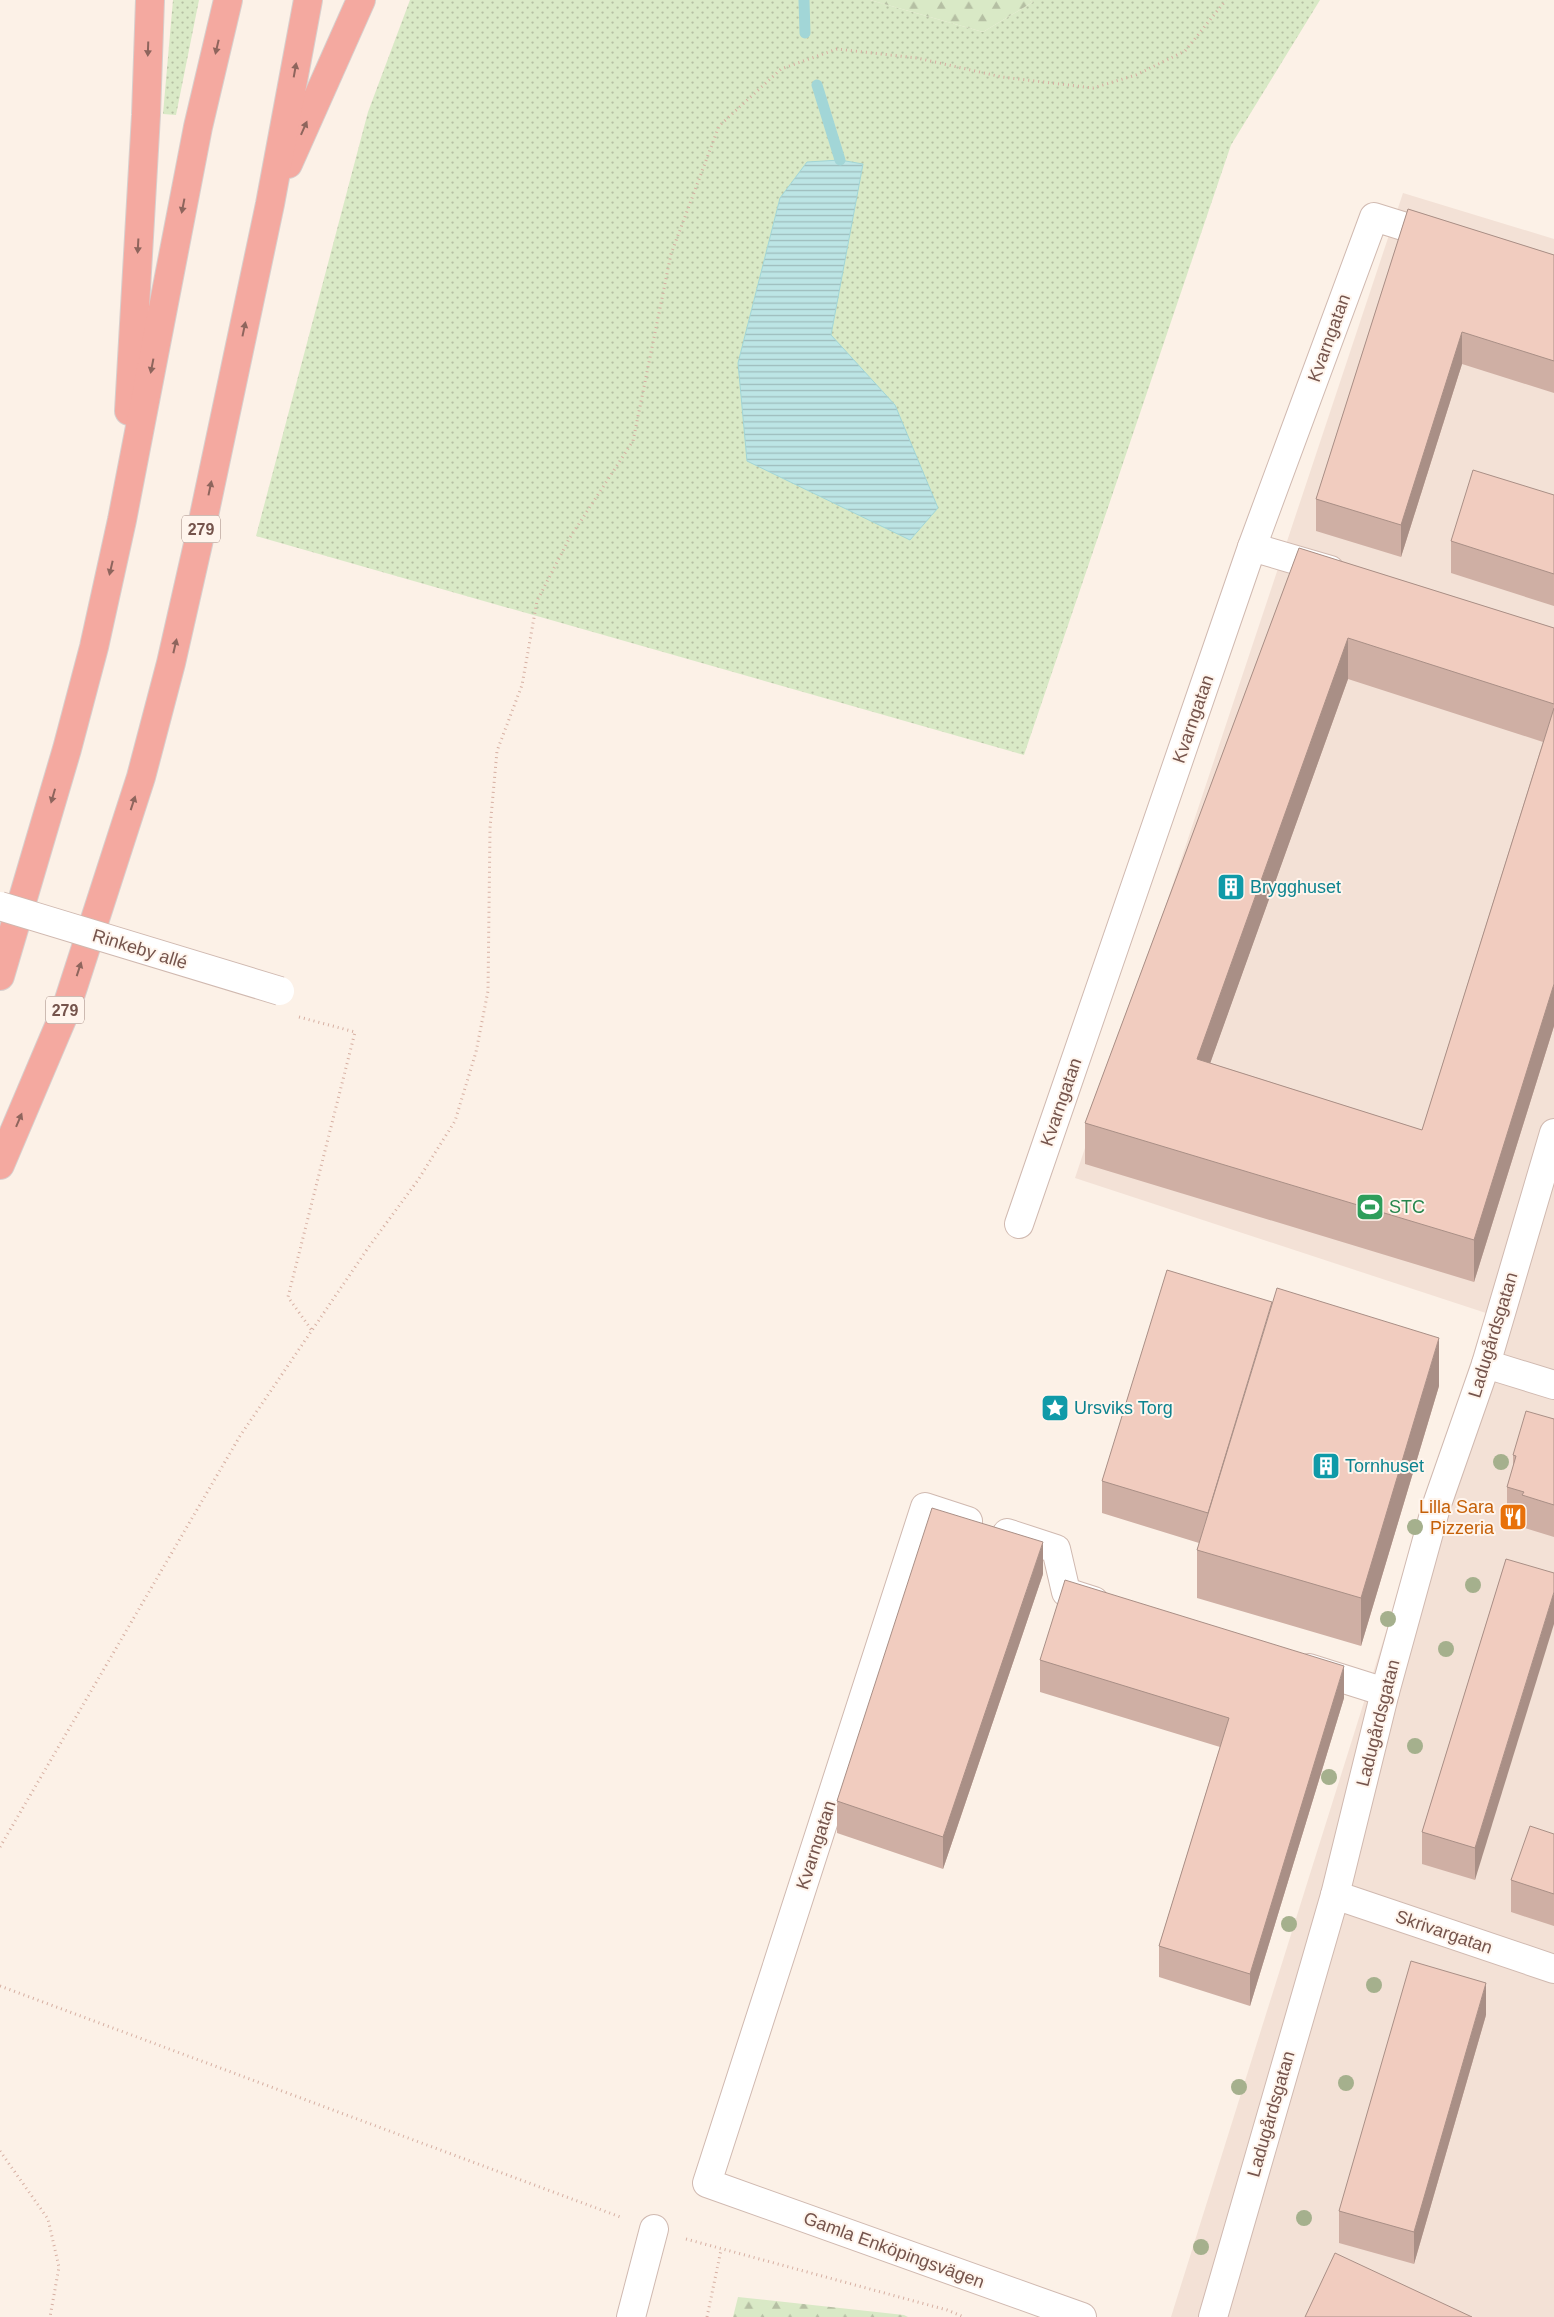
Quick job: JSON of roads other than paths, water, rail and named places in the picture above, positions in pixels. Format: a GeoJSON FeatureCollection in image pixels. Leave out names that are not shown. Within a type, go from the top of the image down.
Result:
{"type":"FeatureCollection","features":[{"type":"Feature","properties":{"kind":"highway"},"geometry":{"type":"LineString","coordinates":[[122,520],[146,115],[150,0]]}},
{"type":"Feature","properties":{"kind":"highway"},"geometry":{"type":"LineString","coordinates":[[0,976],[70,740],[122,520],[198,127],[228,0]]}},
{"type":"Feature","properties":{"kind":"highway"},"geometry":{"type":"LineString","coordinates":[[270,204],[308,0]]}},
{"type":"Feature","properties":{"kind":"highway"},"geometry":{"type":"LineString","coordinates":[[270,204],[361,0]]}},
{"type":"Feature","properties":{"kind":"highway","name":"279"},"geometry":{"type":"LineString","coordinates":[[0,1165],[65,1012],[141,777],[171,664],[270,204]]}},
{"type":"Feature","properties":{"kind":"street","name":"Kvarngatan"},"geometry":{"type":"LineString","coordinates":[[1019,1224],[1252,547],[1374,217],[1459,243]]}},
{"type":"Feature","properties":{"kind":"street"},"geometry":{"type":"LineString","coordinates":[[1252,547],[1355,578]]}},
{"type":"Feature","properties":{"kind":"street","name":"Rinkeby allé"},"geometry":{"type":"LineString","coordinates":[[0,906],[285,1003]]}},
{"type":"Feature","properties":{"kind":"street","name":"Ladugårdsgatan"},"geometry":{"type":"LineString","coordinates":[[1213,2317],[1335,1894],[1386,1692],[1436,1507],[1486,1364],[1554,1133]]}},
{"type":"Feature","properties":{"kind":"street"},"geometry":{"type":"LineString","coordinates":[[1486,1364],[1554,1385]]}},
{"type":"Feature","properties":{"kind":"street","name":"Kvarngatan"},"geometry":{"type":"LineString","coordinates":[[706,2182],[926,1507],[1056,1550],[1066,1592],[1113,1607]]}},
{"type":"Feature","properties":{"kind":"street"},"geometry":{"type":"LineString","coordinates":[[1282,1660],[1386,1692]]}},
{"type":"Feature","properties":{"kind":"street","name":"Skrivargatan"},"geometry":{"type":"LineString","coordinates":[[1335,1894],[1554,1969]]}},
{"type":"Feature","properties":{"kind":"street","name":"Gamla Enköpingsvägen"},"geometry":{"type":"LineString","coordinates":[[706,2182],[1082,2317]]}},
{"type":"Feature","properties":{"kind":"street"},"geometry":{"type":"LineString","coordinates":[[631,2317],[654,2229]]}},
{"type":"Feature","properties":{"kind":"water"},"geometry":{"type":"Polygon","coordinates":[[[840,160],[863,164],[831,335],[895,405],[938,508],[910,540],[747,461],[738,363],[780,198],[807,162],[840,160]]]}},
{"type":"Feature","properties":{"kind":"waterway"},"geometry":{"type":"LineString","coordinates":[[804,0],[805,33]]}},
{"type":"Feature","properties":{"kind":"waterway"},"geometry":{"type":"LineString","coordinates":[[817,85],[840,160]]}},
{"type":"Feature","properties":{"kind":"place","name":"Brygghuset"},"geometry":{"type":"Point","coordinates":[1231,887]}},
{"type":"Feature","properties":{"kind":"place","name":"STC"},"geometry":{"type":"Point","coordinates":[1370,1207]}},
{"type":"Feature","properties":{"kind":"place","name":"Ursviks Torg"},"geometry":{"type":"Point","coordinates":[1055,1408]}},
{"type":"Feature","properties":{"kind":"place","name":"Tornhuset"},"geometry":{"type":"Point","coordinates":[1326,1466]}},
{"type":"Feature","properties":{"kind":"place","name":"Lilla Sara Pizzeria"},"geometry":{"type":"Point","coordinates":[1513,1517]}}]}
